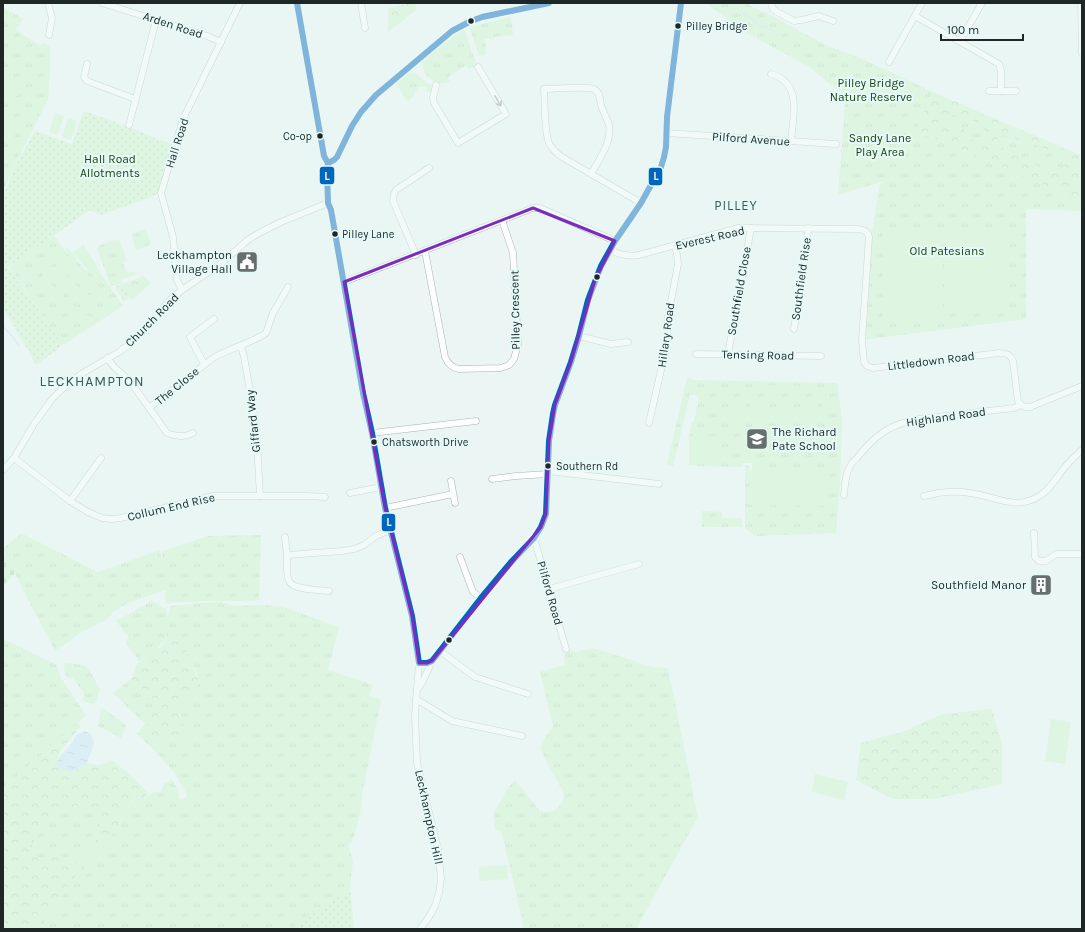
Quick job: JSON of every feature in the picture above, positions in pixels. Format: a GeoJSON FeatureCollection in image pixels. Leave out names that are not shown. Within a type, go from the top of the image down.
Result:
{"type":"FeatureCollection","features":[{"type":"Feature","properties":{"kind":"street"},"geometry":{"type":"LineString","coordinates":[[48,3],[52,18],[49,35]]}},
{"type":"Feature","properties":{"kind":"street","name":"Arden Road"},"geometry":{"type":"LineString","coordinates":[[102,3],[207,36],[221,42]]}},
{"type":"Feature","properties":{"kind":"street","name":"Hall Road"},"geometry":{"type":"LineString","coordinates":[[182,290],[177,280],[173,237],[161,193],[183,119],[240,3]]}},
{"type":"Feature","properties":{"kind":"street","name":"Leckhampton Hill"},"geometry":{"type":"LineString","coordinates":[[297,3],[303,30],[324,156],[328,163],[328,203],[331,210],[385,508],[412,616],[419,663],[415,730],[417,763],[438,849],[441,879],[435,906],[420,929]]}},
{"type":"Feature","properties":{"kind":"street"},"geometry":{"type":"LineString","coordinates":[[362,3],[365,28]]}},
{"type":"Feature","properties":{"kind":"street"},"geometry":{"type":"LineString","coordinates":[[328,163],[334,160],[337,156],[352,126],[361,112],[376,95],[452,31],[482,18],[549,3]]}},
{"type":"Feature","properties":{"kind":"street"},"geometry":{"type":"LineString","coordinates":[[417,690],[422,683],[432,661],[481,598],[512,561],[534,538],[546,514],[549,436],[554,410],[572,362],[580,336],[588,300],[601,266],[615,241],[641,203],[661,167],[665,152],[667,117],[681,3]]}},
{"type":"Feature","properties":{"kind":"street"},"geometry":{"type":"LineString","coordinates":[[771,3],[773,9],[794,21],[818,16],[833,21]]}},
{"type":"Feature","properties":{"kind":"street"},"geometry":{"type":"LineString","coordinates":[[889,62],[922,3]]}},
{"type":"Feature","properties":{"kind":"street"},"geometry":{"type":"LineString","coordinates":[[960,42],[982,3]]}},
{"type":"Feature","properties":{"kind":"street"},"geometry":{"type":"LineString","coordinates":[[1081,3],[1082,53]]}},
{"type":"Feature","properties":{"kind":"street"},"geometry":{"type":"LineString","coordinates":[[915,16],[999,64],[1001,70],[1001,91]]}},
{"type":"Feature","properties":{"kind":"street"},"geometry":{"type":"LineString","coordinates":[[129,125],[156,20]]}},
{"type":"Feature","properties":{"kind":"street"},"geometry":{"type":"LineString","coordinates":[[87,64],[84,77],[87,81],[135,99]]}},
{"type":"Feature","properties":{"kind":"street"},"geometry":{"type":"LineString","coordinates":[[436,85],[433,98],[434,103],[458,142],[506,114],[478,68]]}},
{"type":"Feature","properties":{"kind":"street"},"geometry":{"type":"LineString","coordinates":[[771,74],[786,82],[793,93],[794,101],[791,141]]}},
{"type":"Feature","properties":{"kind":"street"},"geometry":{"type":"LineString","coordinates":[[591,174],[605,148],[609,135],[608,123],[598,93],[595,89],[588,88],[544,89],[547,134],[551,146],[562,157],[591,174],[641,203]]}},
{"type":"Feature","properties":{"kind":"street"},"geometry":{"type":"LineString","coordinates":[[989,91],[1016,91]]}},
{"type":"Feature","properties":{"kind":"street","name":"Pilford Avenue"},"geometry":{"type":"LineString","coordinates":[[666,133],[836,144]]}},
{"type":"Feature","properties":{"kind":"street"},"geometry":{"type":"LineString","coordinates":[[416,255],[393,198],[396,190],[429,168]]}},
{"type":"Feature","properties":{"kind":"street","name":"Church Road"},"geometry":{"type":"LineString","coordinates":[[3,470],[14,458],[34,424],[52,399],[81,374],[131,344],[170,300],[182,290],[219,265],[249,239],[281,222],[328,203]]}},
{"type":"Feature","properties":{"kind":"street"},"geometry":{"type":"LineString","coordinates":[[344,282],[416,255],[530,208],[540,208],[615,241]]}},
{"type":"Feature","properties":{"kind":"street","name":"Pilley Crescent"},"geometry":{"type":"LineString","coordinates":[[425,251],[445,357],[448,363],[459,369],[501,368],[507,366],[514,359],[518,344],[513,253],[502,220]]}},
{"type":"Feature","properties":{"kind":"street","name":"Everest Road"},"geometry":{"type":"LineString","coordinates":[[610,250],[621,255],[639,256],[738,228],[861,229],[866,231],[869,244],[862,340],[863,356]]}},
{"type":"Feature","properties":{"kind":"street","name":"Southfield Close"},"geometry":{"type":"LineString","coordinates":[[728,354],[751,228]]}},
{"type":"Feature","properties":{"kind":"street","name":"Southfield Rise"},"geometry":{"type":"LineString","coordinates":[[794,329],[808,228]]}},
{"type":"Feature","properties":{"kind":"street","name":"Hillary Road"},"geometry":{"type":"LineString","coordinates":[[649,424],[666,348],[668,317],[678,264],[678,255],[675,246]]}},
{"type":"Feature","properties":{"kind":"street","name":"The Close"},"geometry":{"type":"LineString","coordinates":[[149,408],[213,358],[224,351],[241,346],[266,333],[273,313],[288,287]]}},
{"type":"Feature","properties":{"kind":"street"},"geometry":{"type":"LineString","coordinates":[[204,364],[190,337],[214,319]]}},
{"type":"Feature","properties":{"kind":"street"},"geometry":{"type":"LineString","coordinates":[[580,336],[611,344],[628,342]]}},
{"type":"Feature","properties":{"kind":"street","name":"Giffard Way"},"geometry":{"type":"LineString","coordinates":[[241,346],[256,425],[260,496]]}},
{"type":"Feature","properties":{"kind":"street","name":"Littledown Road"},"geometry":{"type":"LineString","coordinates":[[863,356],[865,364],[873,368],[1000,353],[1007,354],[1013,361],[1018,401],[1021,406]]}},
{"type":"Feature","properties":{"kind":"street","name":"Tensing Road"},"geometry":{"type":"LineString","coordinates":[[696,354],[821,356]]}},
{"type":"Feature","properties":{"kind":"street","name":"The Close"},"geometry":{"type":"LineString","coordinates":[[108,358],[115,368],[130,381],[167,433],[183,436],[188,436],[193,433]]}},
{"type":"Feature","properties":{"kind":"street","name":"Highland Road"},"geometry":{"type":"LineString","coordinates":[[844,495],[851,465],[869,443],[888,429],[919,419],[1021,406],[1025,408],[1030,407],[1082,386]]}},
{"type":"Feature","properties":{"kind":"street"},"geometry":{"type":"LineString","coordinates":[[372,433],[476,421]]}},
{"type":"Feature","properties":{"kind":"street"},"geometry":{"type":"LineString","coordinates":[[924,496],[943,492],[963,492],[979,494],[1009,503],[1028,501],[1038,497],[1048,490],[1070,461],[1082,450]]}},
{"type":"Feature","properties":{"kind":"street","name":"Collum End Rise"},"geometry":{"type":"LineString","coordinates":[[14,458],[70,501],[92,515],[102,518],[121,518],[213,496],[325,497]]}},
{"type":"Feature","properties":{"kind":"street"},"geometry":{"type":"LineString","coordinates":[[70,501],[101,458]]}},
{"type":"Feature","properties":{"kind":"street"},"geometry":{"type":"LineString","coordinates":[[492,479],[548,473],[659,484]]}},
{"type":"Feature","properties":{"kind":"street"},"geometry":{"type":"LineString","coordinates":[[451,481],[455,503]]}},
{"type":"Feature","properties":{"kind":"street"},"geometry":{"type":"LineString","coordinates":[[350,493],[382,487]]}},
{"type":"Feature","properties":{"kind":"street"},"geometry":{"type":"LineString","coordinates":[[385,508],[453,494]]}},
{"type":"Feature","properties":{"kind":"street"},"geometry":{"type":"LineString","coordinates":[[287,555],[354,549],[364,545],[376,536],[390,530]]}},
{"type":"Feature","properties":{"kind":"street"},"geometry":{"type":"LineString","coordinates":[[1034,534],[1035,557],[1039,561],[1046,562],[1056,554],[1082,554]]}},
{"type":"Feature","properties":{"kind":"street"},"geometry":{"type":"LineString","coordinates":[[285,537],[288,580],[292,585],[329,591]]}},
{"type":"Feature","properties":{"kind":"street","name":"Pilford Road"},"geometry":{"type":"LineString","coordinates":[[534,538],[566,649]]}},
{"type":"Feature","properties":{"kind":"street"},"geometry":{"type":"LineString","coordinates":[[460,558],[473,592],[481,598]]}},
{"type":"Feature","properties":{"kind":"street"},"geometry":{"type":"LineString","coordinates":[[549,589],[639,564]]}},
{"type":"Feature","properties":{"kind":"street"},"geometry":{"type":"LineString","coordinates":[[440,651],[475,677],[528,694]]}},
{"type":"Feature","properties":{"kind":"street"},"geometry":{"type":"LineString","coordinates":[[419,663],[432,661]]}},
{"type":"Feature","properties":{"kind":"street"},"geometry":{"type":"LineString","coordinates":[[416,699],[452,721],[522,736]]}},
{"type":"Feature","properties":{"kind":"highlighted area"},"geometry":{"type":"Polygon","coordinates":[[[533,208],[615,241],[595,280],[571,362],[555,405],[549,441],[546,514],[541,527],[432,661],[427,663],[419,663],[412,616],[385,508],[344,282],[533,208]]]}},
{"type":"Feature","properties":{"kind":"green space"},"geometry":{"type":"Polygon","coordinates":[[[415,3],[416,10],[388,32],[388,8],[415,3]]]}},
{"type":"Feature","properties":{"kind":"green space","name":"Old Patesians"},"geometry":{"type":"Polygon","coordinates":[[[706,3],[747,3],[823,44],[858,57],[933,92],[915,134],[917,138],[921,133],[1082,201],[1082,211],[1026,209],[1026,319],[862,340],[868,235],[873,227],[880,184],[884,181],[838,195],[845,105],[847,98],[808,66],[743,31],[706,3]]]}},
{"type":"Feature","properties":{"kind":"green space"},"geometry":{"type":"Polygon","coordinates":[[[3,7],[23,19],[16,30],[40,46],[42,43],[50,46],[50,71],[48,99],[3,192],[3,7]]]}},
{"type":"Feature","properties":{"kind":"green space"},"geometry":{"type":"Polygon","coordinates":[[[511,17],[513,35],[494,37],[494,39],[485,39],[486,53],[482,56],[479,55],[469,27],[511,17]]]}},
{"type":"Feature","properties":{"kind":"green space"},"geometry":{"type":"Polygon","coordinates":[[[464,29],[476,63],[475,66],[469,69],[466,66],[448,77],[450,81],[444,83],[439,83],[430,79],[426,75],[422,65],[422,59],[454,32],[464,29]]]}},
{"type":"Feature","properties":{"kind":"green space"},"geometry":{"type":"Polygon","coordinates":[[[411,71],[413,73],[415,72],[432,86],[433,91],[427,91],[427,87],[418,87],[418,91],[414,92],[414,97],[412,97],[408,102],[396,84],[411,71]]]}},
{"type":"Feature","properties":{"kind":"green space"},"geometry":{"type":"Polygon","coordinates":[[[8,78],[19,95],[3,104],[3,81],[8,78]]]}},
{"type":"Feature","properties":{"kind":"green space"},"geometry":{"type":"Polygon","coordinates":[[[933,92],[1080,155],[1082,201],[922,133],[917,138],[915,134],[933,92]],[[953,114],[947,126],[958,131],[963,129],[967,131],[968,136],[971,139],[979,142],[982,141],[986,132],[983,128],[978,128],[973,119],[962,118],[953,114]],[[1007,133],[998,138],[996,144],[1024,158],[1032,164],[1059,174],[1066,158],[1035,145],[1024,144],[1007,133]]]}},
{"type":"Feature","properties":{"kind":"green space","name":"Hall Road Allotments"},"geometry":{"type":"Polygon","coordinates":[[[84,111],[175,145],[161,193],[101,215],[90,210],[8,267],[63,345],[36,365],[3,307],[3,195],[15,166],[35,131],[72,144],[84,111]]]}},
{"type":"Feature","properties":{"kind":"green space"},"geometry":{"type":"Polygon","coordinates":[[[55,113],[64,116],[57,135],[49,132],[55,113]]]}},
{"type":"Feature","properties":{"kind":"green space"},"geometry":{"type":"Polygon","coordinates":[[[953,113],[962,118],[973,119],[976,125],[984,129],[986,132],[982,141],[979,142],[971,140],[963,129],[958,131],[947,126],[953,113]]]}},
{"type":"Feature","properties":{"kind":"green space"},"geometry":{"type":"Polygon","coordinates":[[[3,116],[15,136],[3,143],[3,116]]]}},
{"type":"Feature","properties":{"kind":"green space"},"geometry":{"type":"Polygon","coordinates":[[[68,118],[77,121],[71,140],[62,137],[68,118]]]}},
{"type":"Feature","properties":{"kind":"green space"},"geometry":{"type":"Polygon","coordinates":[[[1007,133],[1024,144],[1035,145],[1066,158],[1059,174],[1032,164],[1024,158],[996,144],[998,138],[1007,133]]]}},
{"type":"Feature","properties":{"kind":"green space"},"geometry":{"type":"Polygon","coordinates":[[[1008,228],[1008,311],[949,312],[948,229],[1008,228]]]}},
{"type":"Feature","properties":{"kind":"green space"},"geometry":{"type":"Polygon","coordinates":[[[145,229],[151,243],[149,243],[150,245],[136,250],[131,234],[145,229]]]}},
{"type":"Feature","properties":{"kind":"green space"},"geometry":{"type":"Polygon","coordinates":[[[883,231],[942,232],[943,318],[883,319],[883,231]]]}},
{"type":"Feature","properties":{"kind":"green space"},"geometry":{"type":"Polygon","coordinates":[[[54,235],[64,250],[68,248],[86,271],[95,265],[123,306],[63,345],[9,267],[54,235]]]}},
{"type":"Feature","properties":{"kind":"green space"},"geometry":{"type":"Polygon","coordinates":[[[119,239],[127,261],[123,262],[127,273],[135,271],[136,274],[121,280],[122,283],[111,287],[97,248],[100,245],[119,239]]]}},
{"type":"Feature","properties":{"kind":"green space"},"geometry":{"type":"Polygon","coordinates":[[[83,245],[96,264],[87,270],[73,252],[83,245]]]}},
{"type":"Feature","properties":{"kind":"green space"},"geometry":{"type":"Polygon","coordinates":[[[58,247],[117,304],[114,308],[108,303],[106,312],[100,318],[92,321],[87,321],[78,317],[48,288],[43,277],[45,265],[52,259],[61,256],[55,251],[58,247]],[[60,261],[56,262],[50,267],[48,276],[51,284],[82,313],[92,316],[96,315],[102,309],[103,305],[100,295],[68,263],[60,261]]]}},
{"type":"Feature","properties":{"kind":"green space"},"geometry":{"type":"Polygon","coordinates":[[[57,265],[68,265],[67,268],[71,272],[66,276],[86,295],[98,294],[97,295],[101,299],[95,304],[98,308],[95,311],[88,304],[86,304],[60,277],[61,275],[56,275],[57,265]]]}},
{"type":"Feature","properties":{"kind":"green space"},"geometry":{"type":"Polygon","coordinates":[[[144,276],[151,283],[132,300],[122,284],[144,276]]]}},
{"type":"Feature","properties":{"kind":"green space"},"geometry":{"type":"Polygon","coordinates":[[[122,284],[130,297],[124,302],[115,287],[122,284]]]}},
{"type":"Feature","properties":{"kind":"green space","name":"The Richard Pate School"},"geometry":{"type":"Polygon","coordinates":[[[687,378],[691,378],[691,380],[837,383],[842,419],[840,486],[836,533],[755,536],[745,528],[745,465],[749,466],[749,471],[752,471],[752,463],[743,463],[742,467],[689,465],[720,464],[720,436],[689,436],[692,422],[694,422],[699,397],[696,395],[690,394],[673,466],[667,464],[687,378]]]}},
{"type":"Feature","properties":{"kind":"green space"},"geometry":{"type":"Polygon","coordinates":[[[761,385],[815,386],[825,392],[828,402],[827,407],[824,411],[813,416],[813,420],[731,419],[731,410],[753,410],[749,402],[749,395],[753,389],[761,385]],[[761,389],[754,394],[752,402],[755,407],[762,411],[816,411],[824,402],[822,394],[817,390],[761,389]]]}},
{"type":"Feature","properties":{"kind":"green space"},"geometry":{"type":"Polygon","coordinates":[[[689,436],[720,436],[720,464],[689,464],[689,436]]]}},
{"type":"Feature","properties":{"kind":"green space"},"geometry":{"type":"Polygon","coordinates":[[[749,471],[828,472],[828,506],[749,505],[749,471]]]}},
{"type":"Feature","properties":{"kind":"green space"},"geometry":{"type":"Polygon","coordinates":[[[702,511],[722,512],[722,518],[742,518],[742,527],[702,527],[702,511]]]}},
{"type":"Feature","properties":{"kind":"green space"},"geometry":{"type":"Polygon","coordinates":[[[21,534],[98,572],[160,550],[162,563],[162,551],[208,536],[261,535],[259,600],[166,603],[165,590],[128,603],[114,611],[106,620],[82,632],[55,650],[3,549],[21,534]]]}},
{"type":"Feature","properties":{"kind":"green space"},"geometry":{"type":"Polygon","coordinates":[[[3,552],[17,571],[3,586],[3,552]]]}},
{"type":"Feature","properties":{"kind":"green space"},"geometry":{"type":"Polygon","coordinates":[[[152,601],[165,609],[168,616],[171,606],[221,602],[235,606],[266,605],[283,607],[339,627],[328,670],[373,685],[369,695],[381,700],[363,790],[360,814],[353,840],[348,845],[353,861],[350,889],[290,929],[38,929],[52,913],[69,884],[104,845],[120,824],[121,816],[136,796],[141,800],[151,793],[161,791],[164,784],[172,780],[178,789],[179,800],[188,796],[174,772],[152,748],[161,737],[180,741],[188,736],[178,707],[198,684],[197,673],[173,630],[155,651],[139,661],[126,643],[126,640],[129,638],[116,621],[152,601]]]}},
{"type":"Feature","properties":{"kind":"green space"},"geometry":{"type":"Polygon","coordinates":[[[169,629],[177,632],[199,684],[178,707],[188,736],[180,741],[161,737],[152,748],[137,734],[145,724],[148,725],[155,701],[131,679],[137,664],[162,646],[169,629]]]}},
{"type":"Feature","properties":{"kind":"green space"},"geometry":{"type":"Polygon","coordinates":[[[3,639],[57,665],[61,678],[86,715],[46,753],[33,762],[3,788],[3,639]]]}},
{"type":"Feature","properties":{"kind":"green space"},"geometry":{"type":"Polygon","coordinates":[[[592,648],[652,667],[668,668],[698,817],[636,929],[524,929],[501,831],[495,830],[494,812],[508,788],[515,780],[540,811],[551,812],[562,803],[564,794],[562,789],[540,749],[553,726],[540,672],[565,665],[564,653],[569,650],[576,652],[592,648]]]}},
{"type":"Feature","properties":{"kind":"green space"},"geometry":{"type":"Polygon","coordinates":[[[69,663],[86,666],[93,676],[100,689],[94,704],[83,700],[84,693],[72,677],[69,679],[65,674],[64,664],[69,663]]]}},
{"type":"Feature","properties":{"kind":"green space"},"geometry":{"type":"Polygon","coordinates":[[[131,679],[155,701],[148,725],[145,724],[113,693],[131,679]]]}},
{"type":"Feature","properties":{"kind":"green space"},"geometry":{"type":"Polygon","coordinates":[[[101,708],[126,725],[121,738],[98,726],[101,708]]]}},
{"type":"Feature","properties":{"kind":"green space"},"geometry":{"type":"Polygon","coordinates":[[[992,709],[1002,746],[1002,784],[934,799],[893,799],[856,780],[861,743],[905,731],[943,714],[992,709]]]}},
{"type":"Feature","properties":{"kind":"green space"},"geometry":{"type":"Polygon","coordinates":[[[1051,719],[1071,722],[1065,764],[1045,761],[1051,719]]]}},
{"type":"Feature","properties":{"kind":"green space"},"geometry":{"type":"Polygon","coordinates":[[[77,723],[81,726],[59,753],[57,764],[59,768],[79,768],[87,763],[98,765],[113,761],[149,793],[142,799],[135,796],[121,816],[120,824],[104,845],[69,884],[52,913],[38,929],[3,929],[3,788],[77,723]],[[83,806],[64,809],[58,812],[40,831],[30,847],[42,866],[45,866],[45,860],[54,852],[67,861],[77,865],[92,846],[99,831],[99,824],[97,817],[83,806]]]}},
{"type":"Feature","properties":{"kind":"green space"},"geometry":{"type":"Polygon","coordinates":[[[815,774],[848,782],[844,800],[812,792],[815,774]]]}},
{"type":"Feature","properties":{"kind":"green space"},"geometry":{"type":"Polygon","coordinates":[[[83,806],[97,817],[99,824],[99,831],[92,846],[77,865],[67,861],[54,852],[45,867],[42,866],[30,847],[40,831],[58,812],[66,808],[83,806]]]}},
{"type":"Feature","properties":{"kind":"green space"},"geometry":{"type":"Polygon","coordinates":[[[507,865],[508,879],[480,881],[479,867],[507,865]]]}},
{"type":"Feature","properties":{"kind":"green space"},"geometry":{"type":"Polygon","coordinates":[[[350,889],[354,929],[290,929],[350,889]]]}},
{"type":"Feature","properties":{"kind":"water"},"geometry":{"type":"Polygon","coordinates":[[[85,731],[93,737],[94,741],[94,745],[87,763],[72,772],[59,768],[57,764],[61,755],[76,735],[85,731]]]}},
{"type":"Feature","properties":{"kind":"waterway"},"geometry":{"type":"LineString","coordinates":[[734,6],[755,21],[760,27],[765,26],[775,33]]}},
{"type":"Feature","properties":{"kind":"waterway"},"geometry":{"type":"LineString","coordinates":[[3,326],[19,346]]}},
{"type":"Feature","properties":{"kind":"transit line","name":"L"},"geometry":{"type":"LineString","coordinates":[[297,3],[324,156],[328,163],[328,203],[331,210],[363,393],[372,433],[385,508],[412,616],[419,663],[427,663],[432,661],[481,598],[512,561],[534,538],[541,527],[546,514],[549,441],[553,414],[579,336],[588,300],[601,266],[615,241],[641,203],[661,167],[664,157],[666,147],[667,117],[681,3]]}},
{"type":"Feature","properties":{"kind":"transit line","name":"L"},"geometry":{"type":"LineString","coordinates":[[328,163],[337,157],[352,126],[361,112],[376,95],[452,31],[482,17],[549,3]]}},
{"type":"Feature","properties":{"kind":"place","name":"Pilley Bridge"},"geometry":{"type":"Point","coordinates":[678,26]}},
{"type":"Feature","properties":{"kind":"place","name":"Co-op"},"geometry":{"type":"Point","coordinates":[320,136]}},
{"type":"Feature","properties":{"kind":"place","name":"Pilley Lane"},"geometry":{"type":"Point","coordinates":[335,234]}},
{"type":"Feature","properties":{"kind":"place","name":"Leckhampton Village Hall"},"geometry":{"type":"Point","coordinates":[247,262]}},
{"type":"Feature","properties":{"kind":"place","name":"The Richard Pate School"},"geometry":{"type":"Point","coordinates":[757,439]}},
{"type":"Feature","properties":{"kind":"place","name":"Chatsworth Drive"},"geometry":{"type":"Point","coordinates":[374,442]}},
{"type":"Feature","properties":{"kind":"place","name":"Southern Rd"},"geometry":{"type":"Point","coordinates":[548,466]}},
{"type":"Feature","properties":{"kind":"place","name":"Southfield Manor"},"geometry":{"type":"Point","coordinates":[1041,585]}},
{"type":"Feature","properties":{"kind":"district","name":"PILLEY"},"geometry":{"type":"Point","coordinates":[736,205]}},
{"type":"Feature","properties":{"kind":"district","name":"LECKHAMPTON"},"geometry":{"type":"Point","coordinates":[92,381]}},
{"type":"Feature","properties":{"kind":"park label","name":"Pilley Bridge Nature Reserve"},"geometry":{"type":"Point","coordinates":[871,90]}},
{"type":"Feature","properties":{"kind":"park label","name":"Sandy Lane Play Area"},"geometry":{"type":"Point","coordinates":[880,145]}}]}
